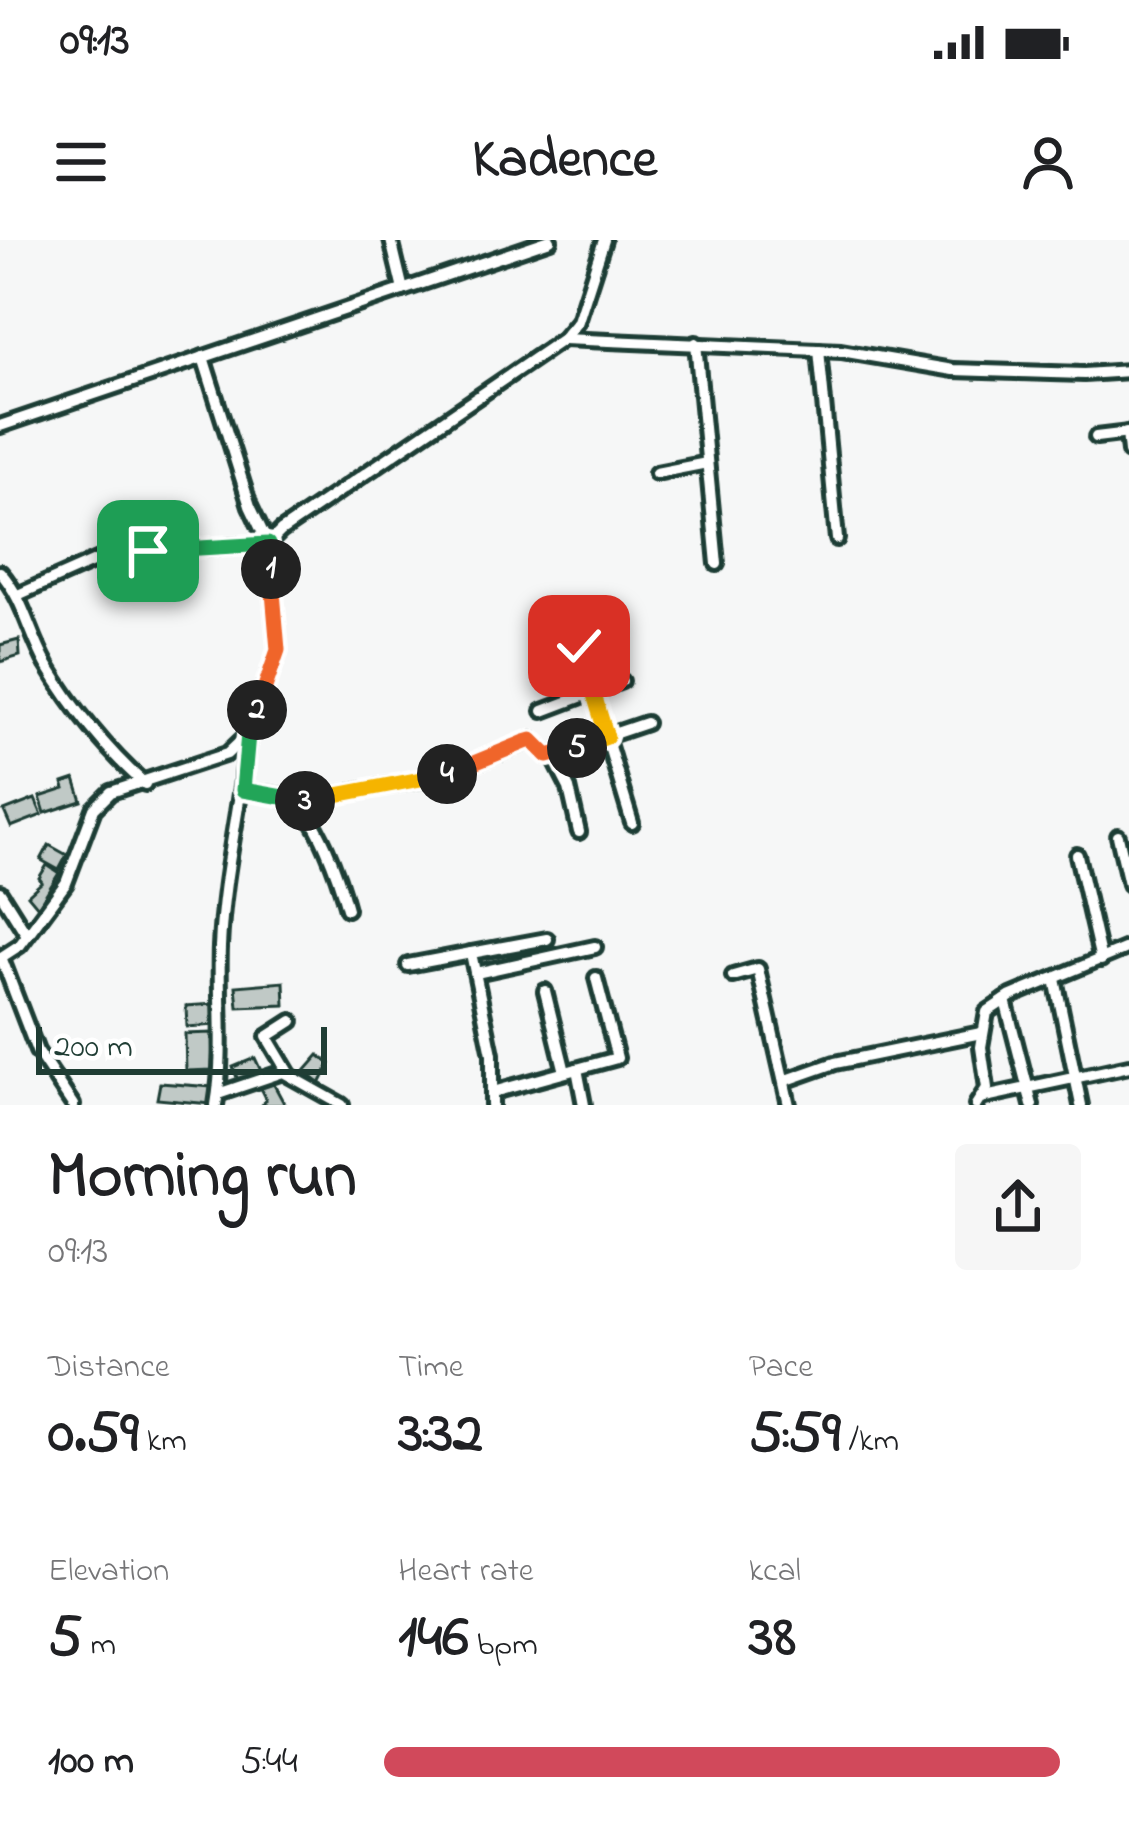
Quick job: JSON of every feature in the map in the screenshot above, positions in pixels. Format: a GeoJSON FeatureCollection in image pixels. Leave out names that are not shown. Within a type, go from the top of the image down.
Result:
{"type":"FeatureCollection","features":[{"type":"Feature","properties":{"kind":"street"},"geometry":{"type":"LineString","coordinates":[[391,240],[403,290]]}},
{"type":"Feature","properties":{"kind":"street"},"geometry":{"type":"LineString","coordinates":[[0,426],[550,240]]}},
{"type":"Feature","properties":{"kind":"street"},"geometry":{"type":"LineString","coordinates":[[20,594],[113,554],[268,544],[563,339],[578,321],[604,240]]}},
{"type":"Feature","properties":{"kind":"street"},"geometry":{"type":"LineString","coordinates":[[563,339],[819,350],[953,370],[1084,374],[1129,370]]}},
{"type":"Feature","properties":{"kind":"street"},"geometry":{"type":"LineString","coordinates":[[696,343],[717,563]]}},
{"type":"Feature","properties":{"kind":"street"},"geometry":{"type":"LineString","coordinates":[[819,350],[837,539]]}},
{"type":"Feature","properties":{"kind":"street"},"geometry":{"type":"LineString","coordinates":[[203,357],[250,506],[268,544],[278,650],[248,734],[220,944],[217,1099],[289,1074]]}},
{"type":"Feature","properties":{"kind":"street"},"geometry":{"type":"LineString","coordinates":[[1096,437],[1128,433],[1129,452]]}},
{"type":"Feature","properties":{"kind":"street"},"geometry":{"type":"LineString","coordinates":[[656,473],[707,463]]}},
{"type":"Feature","properties":{"kind":"street"},"geometry":{"type":"LineString","coordinates":[[0,572],[20,594],[26,623],[79,712],[145,784]]}},
{"type":"Feature","properties":{"kind":"street"},"geometry":{"type":"LineString","coordinates":[[603,635],[578,643],[632,823]]}},
{"type":"Feature","properties":{"kind":"street"},"geometry":{"type":"LineString","coordinates":[[543,711],[622,681]]}},
{"type":"Feature","properties":{"kind":"street"},"geometry":{"type":"LineString","coordinates":[[243,790],[295,801],[440,777],[532,740],[540,752],[552,755],[646,723]]}},
{"type":"Feature","properties":{"kind":"street"},"geometry":{"type":"LineString","coordinates":[[73,1105],[38,1051],[0,957],[27,935],[66,884],[94,808],[111,792],[227,754],[248,734]]}},
{"type":"Feature","properties":{"kind":"street"},"geometry":{"type":"LineString","coordinates":[[552,755],[569,788],[579,832]]}},
{"type":"Feature","properties":{"kind":"street"},"geometry":{"type":"LineString","coordinates":[[295,801],[325,848],[347,909]]}},
{"type":"Feature","properties":{"kind":"street"},"geometry":{"type":"LineString","coordinates":[[1118,836],[1129,884]]}},
{"type":"Feature","properties":{"kind":"street"},"geometry":{"type":"LineString","coordinates":[[1077,855],[1100,960]]}},
{"type":"Feature","properties":{"kind":"street"},"geometry":{"type":"LineString","coordinates":[[0,892],[27,935]]}},
{"type":"Feature","properties":{"kind":"street"},"geometry":{"type":"LineString","coordinates":[[408,965],[547,939]]}},
{"type":"Feature","properties":{"kind":"street"},"geometry":{"type":"LineString","coordinates":[[476,973],[595,947]]}},
{"type":"Feature","properties":{"kind":"street"},"geometry":{"type":"LineString","coordinates":[[1129,947],[987,1012],[981,1034],[981,1101],[1129,1066]]}},
{"type":"Feature","properties":{"kind":"street"},"geometry":{"type":"LineString","coordinates":[[471,953],[492,1054],[492,1098],[616,1058],[596,978]]}},
{"type":"Feature","properties":{"kind":"street"},"geometry":{"type":"LineString","coordinates":[[733,976],[758,969],[789,1105]]}},
{"type":"Feature","properties":{"kind":"street"},"geometry":{"type":"LineString","coordinates":[[1055,979],[1081,1105]]}},
{"type":"Feature","properties":{"kind":"street"},"geometry":{"type":"LineString","coordinates":[[545,991],[584,1105]]}},
{"type":"Feature","properties":{"kind":"street"},"geometry":{"type":"LineString","coordinates":[[1005,1000],[1032,1105]]}},
{"type":"Feature","properties":{"kind":"street"},"geometry":{"type":"LineString","coordinates":[[292,1021],[268,1037],[289,1074],[342,1105]]}},
{"type":"Feature","properties":{"kind":"street"},"geometry":{"type":"LineString","coordinates":[[784,1082],[835,1064],[981,1034]]}},
{"type":"Feature","properties":{"kind":"building"},"geometry":{"type":"Polygon","coordinates":[[[19,640],[20,656],[0,662],[0,645],[19,640]]]}},
{"type":"Feature","properties":{"kind":"building"},"geometry":{"type":"Polygon","coordinates":[[[75,779],[82,801],[45,813],[40,797],[65,789],[63,783],[75,779]]]}},
{"type":"Feature","properties":{"kind":"building"},"geometry":{"type":"Polygon","coordinates":[[[35,799],[42,815],[11,827],[4,811],[35,799]]]}},
{"type":"Feature","properties":{"kind":"building"},"geometry":{"type":"Polygon","coordinates":[[[49,845],[67,855],[59,870],[41,860],[49,845]]]}},
{"type":"Feature","properties":{"kind":"building"},"geometry":{"type":"Polygon","coordinates":[[[47,865],[59,873],[38,907],[28,895],[42,882],[39,878],[47,865]]]}},
{"type":"Feature","properties":{"kind":"building"},"geometry":{"type":"Polygon","coordinates":[[[284,982],[285,1005],[238,1007],[236,986],[284,982]]]}},
{"type":"Feature","properties":{"kind":"building"},"geometry":{"type":"Polygon","coordinates":[[[214,1004],[216,1025],[187,1027],[186,1006],[214,1004]]]}},
{"type":"Feature","properties":{"kind":"building"},"geometry":{"type":"Polygon","coordinates":[[[212,1033],[213,1070],[186,1071],[185,1034],[212,1033]]]}},
{"type":"Feature","properties":{"kind":"building"},"geometry":{"type":"Polygon","coordinates":[[[319,1055],[330,1064],[320,1084],[305,1071],[319,1055]]]}},
{"type":"Feature","properties":{"kind":"building"},"geometry":{"type":"Polygon","coordinates":[[[255,1058],[262,1073],[239,1083],[233,1067],[255,1058]]]}},
{"type":"Feature","properties":{"kind":"building"},"geometry":{"type":"Polygon","coordinates":[[[272,1081],[285,1105],[262,1105],[266,1100],[259,1086],[272,1081]]]}},
{"type":"Feature","properties":{"kind":"building"},"geometry":{"type":"Polygon","coordinates":[[[160,1083],[212,1087],[211,1104],[157,1099],[160,1083]]]}},
{"type":"Feature","properties":{"kind":"route"},"geometry":{"type":"LineString","coordinates":[[148,551],[268,544],[278,650],[248,734],[243,790],[308,801],[440,777],[532,740],[548,756],[603,739],[607,737],[579,646]]}}]}
